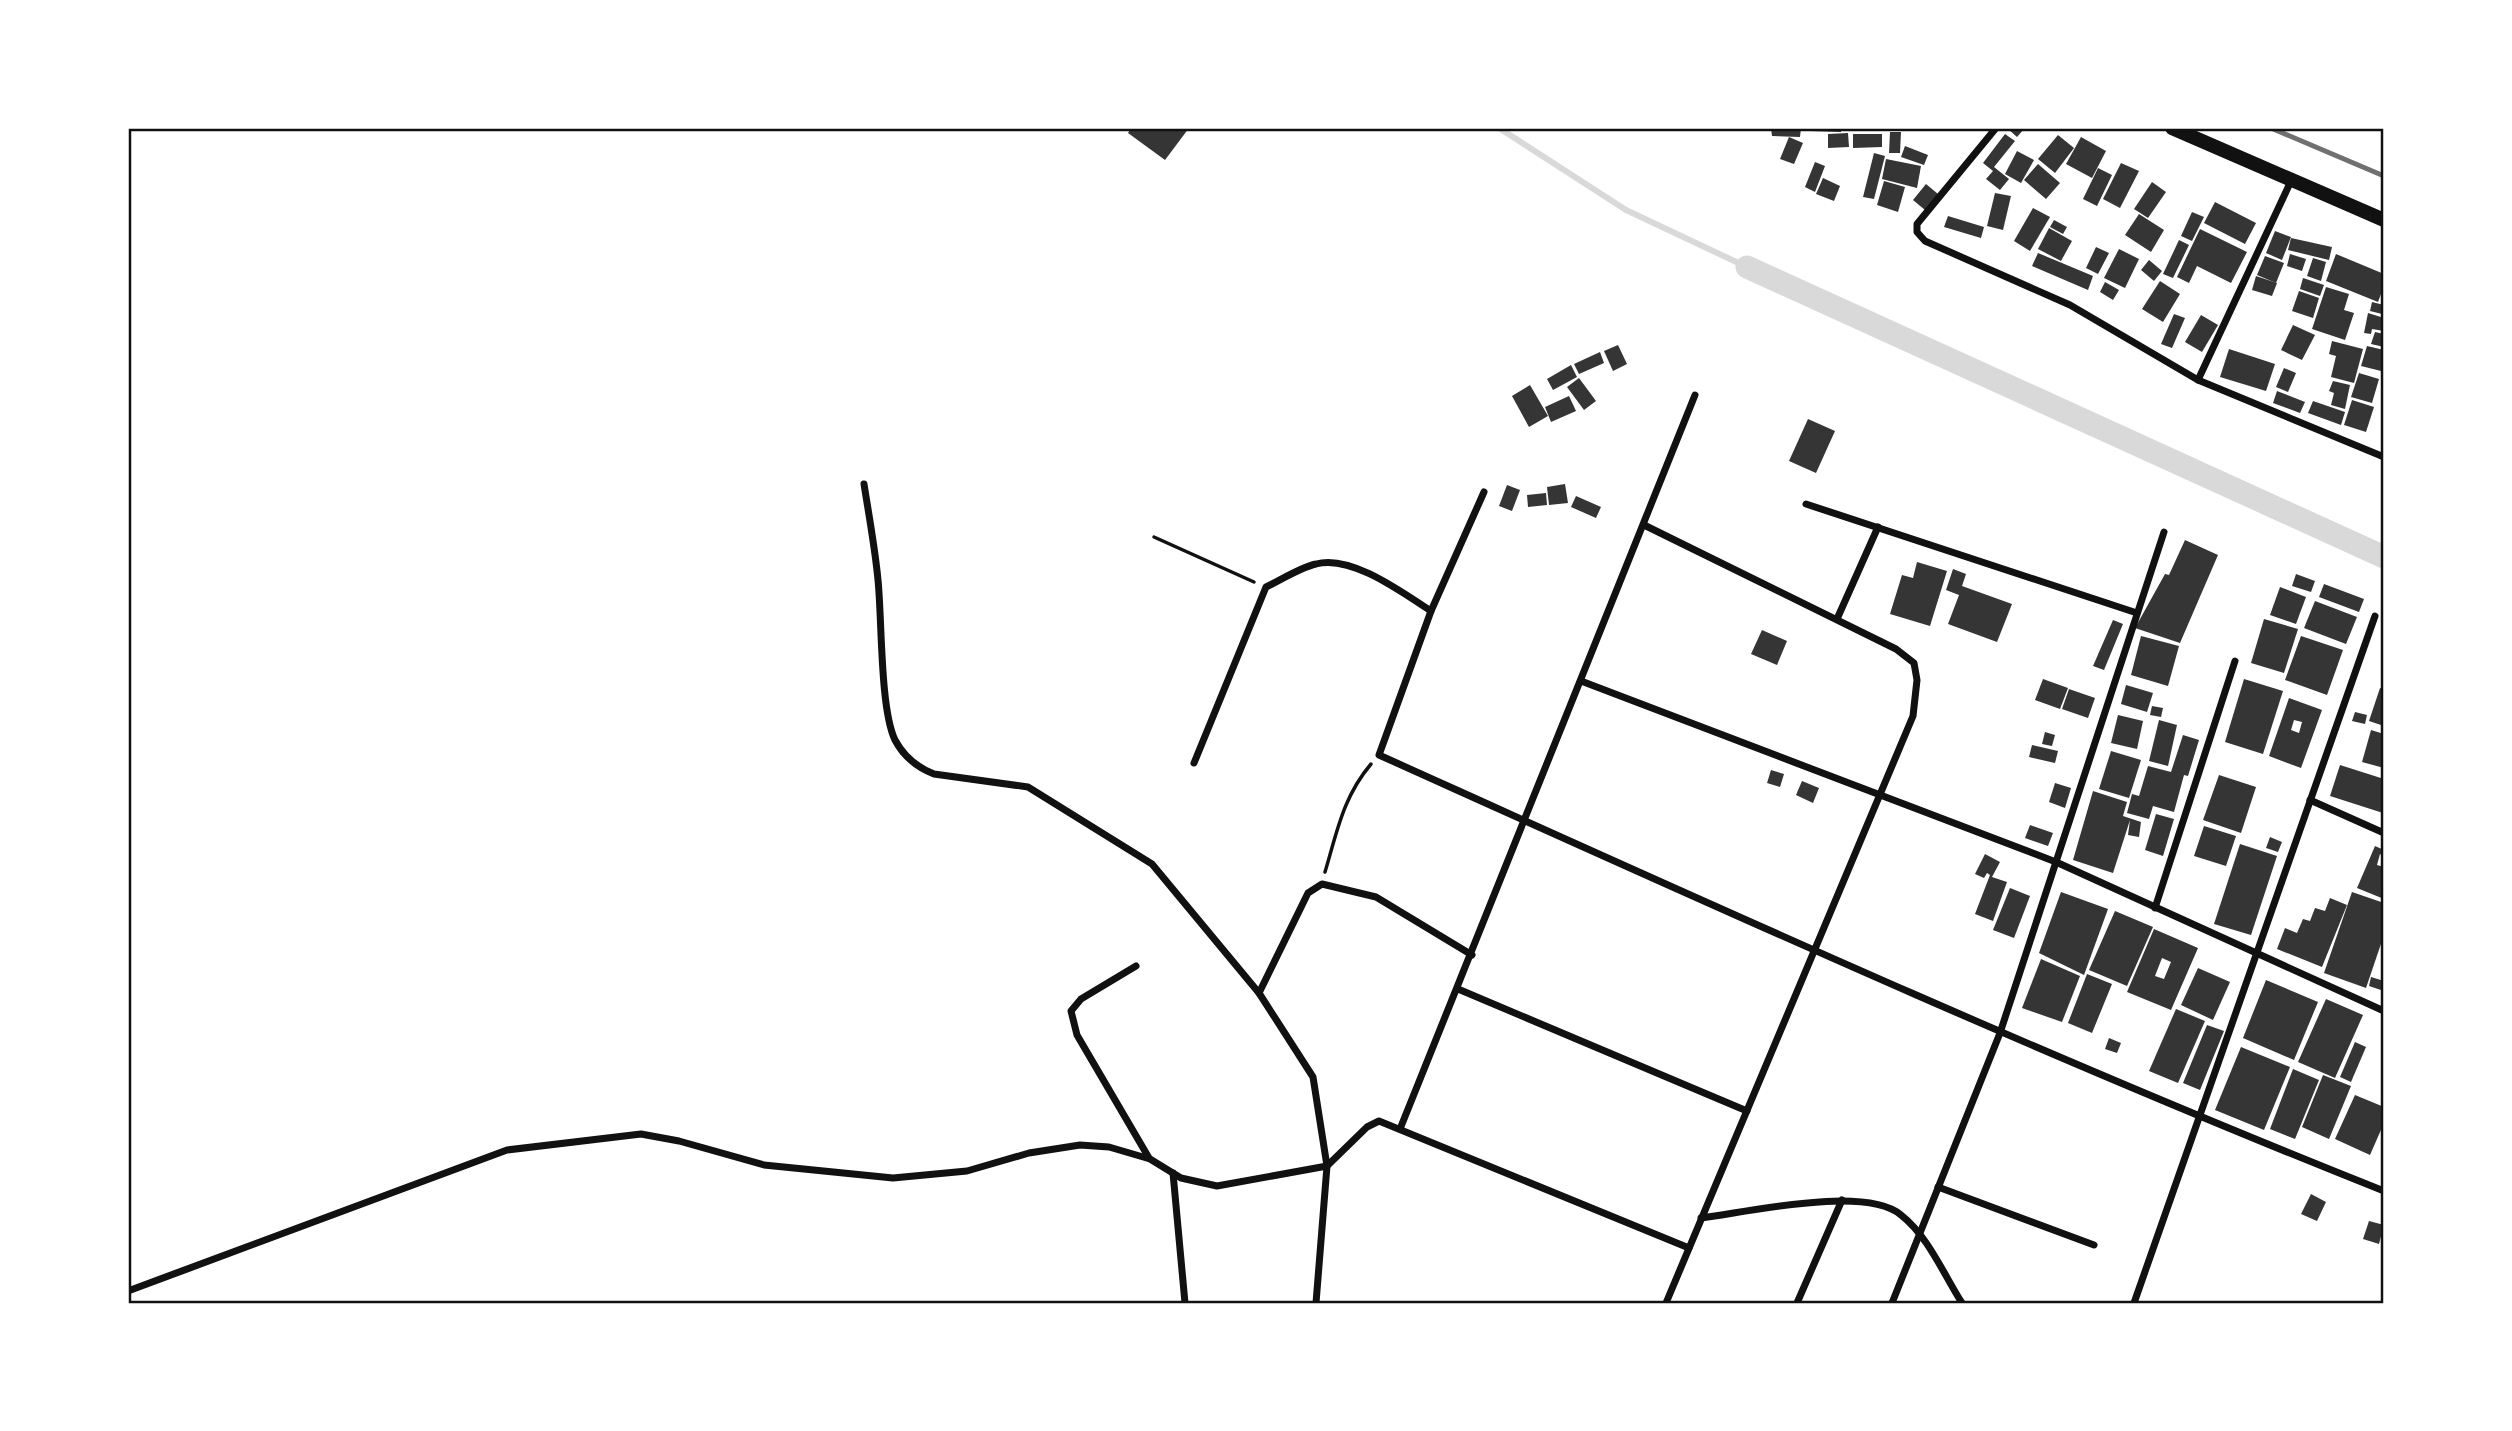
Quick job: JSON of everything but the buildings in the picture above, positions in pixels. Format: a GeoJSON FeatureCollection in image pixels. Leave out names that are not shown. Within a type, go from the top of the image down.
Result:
{"type":"FeatureCollection","features":[{"type":"Feature","properties":{"kind":"main road"},"geometry":{"type":"LineString","coordinates":[[2172,128],[2384,220]]}},
{"type":"Feature","properties":{"kind":"street"},"geometry":{"type":"LineString","coordinates":[[1996,128],[1917,224],[1917,232],[1926,241],[2070,305],[2198,380],[2384,457]]}},
{"type":"Feature","properties":{"kind":"street"},"geometry":{"type":"LineString","coordinates":[[2198,380],[2291,181]]}},
{"type":"Feature","properties":{"kind":"street"},"geometry":{"type":"LineString","coordinates":[[1400,1129],[1413,1090],[1472,955],[1695,395]]}},
{"type":"Feature","properties":{"kind":"street"},"geometry":{"type":"LineString","coordinates":[[864,484],[878,579],[888,713],[894,737],[904,755],[920,768],[934,774],[1028,787],[1152,864],[1259,993],[1313,1077],[1327,1166],[1316,1303]]}},
{"type":"Feature","properties":{"kind":"street"},"geometry":{"type":"LineString","coordinates":[[1484,492],[1431,611],[1378,755],[2000,1032],[2199,1118],[2384,1191]]}},
{"type":"Feature","properties":{"kind":"street"},"geometry":{"type":"LineString","coordinates":[[1806,504],[2137,613]]}},
{"type":"Feature","properties":{"kind":"street"},"geometry":{"type":"LineString","coordinates":[[1644,525],[1896,649],[1914,663],[1917,680],[1913,716],[1666,1303]]}},
{"type":"Feature","properties":{"kind":"street"},"geometry":{"type":"LineString","coordinates":[[1837,619],[1878,527]]}},
{"type":"Feature","properties":{"kind":"street"},"geometry":{"type":"LineString","coordinates":[[1892,1303],[2000,1032],[2164,532]]}},
{"type":"Feature","properties":{"kind":"street"},"geometry":{"type":"LineString","coordinates":[[1194,763],[1265,587],[1317,563],[1346,566],[1379,578],[1431,611]]}},
{"type":"Feature","properties":{"kind":"street"},"geometry":{"type":"LineString","coordinates":[[2134,1303],[2375,616]]}},
{"type":"Feature","properties":{"kind":"street"},"geometry":{"type":"LineString","coordinates":[[2155,908],[2235,661]]}},
{"type":"Feature","properties":{"kind":"street"},"geometry":{"type":"LineString","coordinates":[[1581,681],[2056,862],[2384,1011]]}},
{"type":"Feature","properties":{"kind":"street"},"geometry":{"type":"LineString","coordinates":[[2310,800],[2384,833]]}},
{"type":"Feature","properties":{"kind":"street"},"geometry":{"type":"LineString","coordinates":[[1259,993],[1308,893],[1322,884],[1376,897],[1472,955]]}},
{"type":"Feature","properties":{"kind":"street"},"geometry":{"type":"LineString","coordinates":[[1136,966],[1081,999],[1071,1010],[1077,1035],[1150,1159]]}},
{"type":"Feature","properties":{"kind":"street"},"geometry":{"type":"LineString","coordinates":[[1458,989],[1746,1111]]}},
{"type":"Feature","properties":{"kind":"street"},"geometry":{"type":"LineString","coordinates":[[128,1291],[507,1150],[641,1135],[679,1141],[764,1165],[893,1178],[967,1171],[1029,1153],[1080,1145],[1109,1146],[1150,1159],[1181,1178],[1217,1186],[1327,1166],[1367,1127],[1379,1121],[1689,1248]]}},
{"type":"Feature","properties":{"kind":"street"},"geometry":{"type":"LineString","coordinates":[[1173,1173],[1185,1303]]}},
{"type":"Feature","properties":{"kind":"street"},"geometry":{"type":"LineString","coordinates":[[1938,1187],[2094,1245]]}},
{"type":"Feature","properties":{"kind":"street"},"geometry":{"type":"LineString","coordinates":[[1701,1218],[1842,1199],[1874,1202],[1900,1214],[1920,1235],[1962,1303]]}},
{"type":"Feature","properties":{"kind":"street"},"geometry":{"type":"LineString","coordinates":[[1797,1303],[1842,1199]]}},
{"type":"Feature","properties":{"kind":"path"},"geometry":{"type":"LineString","coordinates":[[1154,537],[1265,587]]}},
{"type":"Feature","properties":{"kind":"path"},"geometry":{"type":"LineString","coordinates":[[1322,884],[1341,811],[1356,781],[1378,755]]}},
{"type":"Feature","properties":{"kind":"waterway"},"geometry":{"type":"LineString","coordinates":[[1499,128],[1626,210],[1747,267]]}},
{"type":"Feature","properties":{"kind":"waterway"},"geometry":{"type":"LineString","coordinates":[[1747,267],[2384,557]]}},
{"type":"Feature","properties":{"kind":"railway"},"geometry":{"type":"LineString","coordinates":[[2271,128],[2384,176]]}}]}
